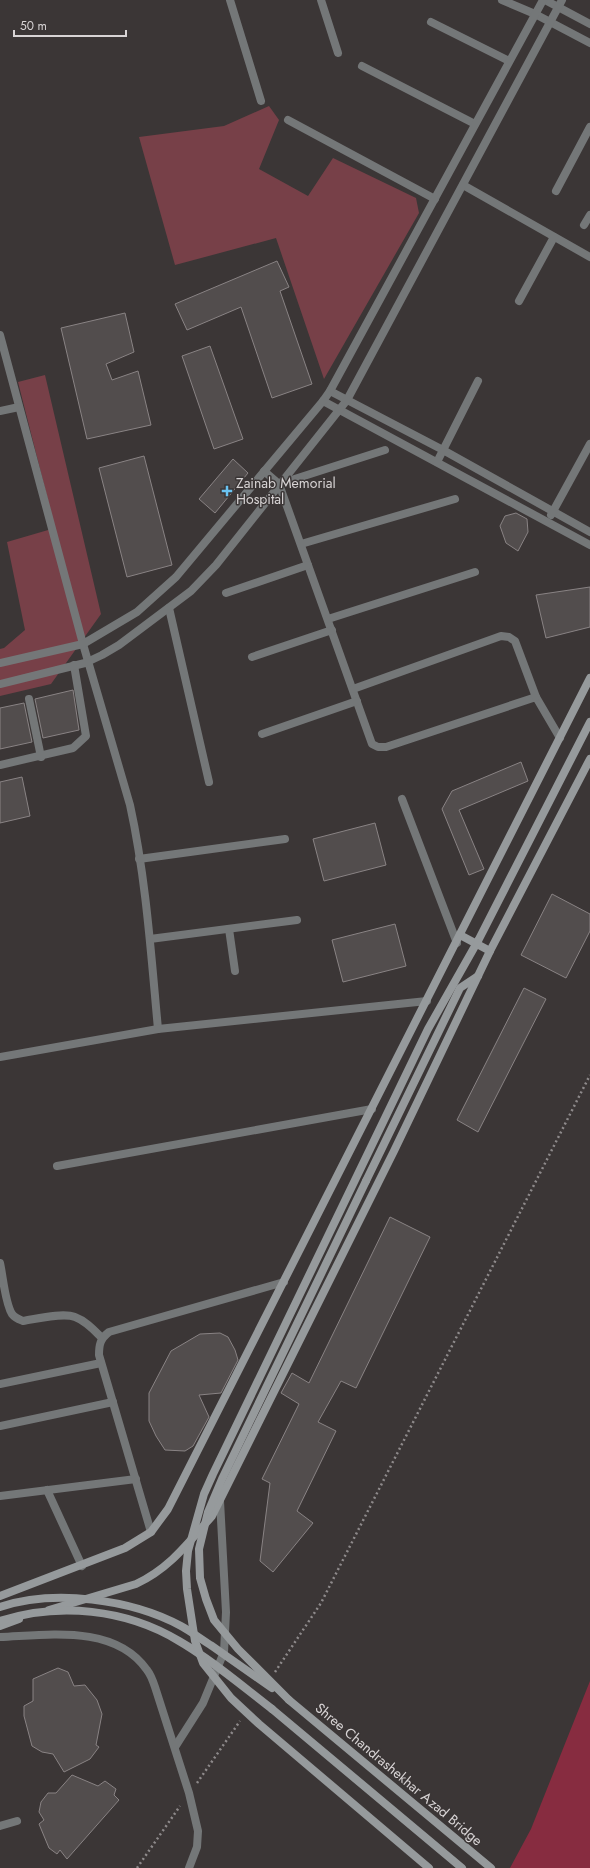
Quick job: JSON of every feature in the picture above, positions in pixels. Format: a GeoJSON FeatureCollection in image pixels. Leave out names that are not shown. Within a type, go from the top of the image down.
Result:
{"type":"FeatureCollection","features":[{"type":"Feature","properties":{"kind":"main road"},"geometry":{"type":"LineString","coordinates":[[0,1596],[82,1566],[125,1548],[151,1532],[168,1509],[459,939],[590,678]]}},
{"type":"Feature","properties":{"kind":"main road"},"geometry":{"type":"LineString","coordinates":[[429,1868],[259,1724],[231,1698],[210,1673],[203,1663],[195,1641],[187,1590],[188,1551],[204,1494],[213,1474],[428,1029],[479,939],[590,722]]}},
{"type":"Feature","properties":{"kind":"main road"},"geometry":{"type":"LineString","coordinates":[[0,1626],[136,1584],[148,1578],[171,1562],[212,1516],[394,1151],[490,951],[590,760]]}},
{"type":"Feature","properties":{"kind":"main road"},"geometry":{"type":"LineString","coordinates":[[459,939],[490,951]]}},
{"type":"Feature","properties":{"kind":"main road"},"geometry":{"type":"LineString","coordinates":[[289,1700],[238,1649],[214,1620],[200,1578],[198,1549],[208,1512],[222,1478],[460,988],[478,976]]}},
{"type":"Feature","properties":{"kind":"main road"},"geometry":{"type":"LineString","coordinates":[[0,1607],[36,1600],[58,1598],[94,1600],[120,1604],[162,1616],[182,1626],[289,1700]]}},
{"type":"Feature","properties":{"kind":"main road"},"geometry":{"type":"LineString","coordinates":[[0,1620],[22,1614],[62,1610],[97,1612],[127,1618],[178,1640],[272,1710],[462,1868]]}},
{"type":"Feature","properties":{"kind":"main road","name":"Shree Chandrashekhar Azad Bridge"},"geometry":{"type":"LineString","coordinates":[[289,1700],[491,1868]]}},
{"type":"Feature","properties":{"kind":"street"},"geometry":{"type":"LineString","coordinates":[[230,0],[261,102]]}},
{"type":"Feature","properties":{"kind":"street"},"geometry":{"type":"LineString","coordinates":[[321,0],[338,53]]}},
{"type":"Feature","properties":{"kind":"street"},"geometry":{"type":"LineString","coordinates":[[502,0],[535,14],[590,43]]}},
{"type":"Feature","properties":{"kind":"street"},"geometry":{"type":"LineString","coordinates":[[0,663],[83,644],[137,612],[176,577],[330,391],[509,61],[544,0],[560,4],[590,24]]}},
{"type":"Feature","properties":{"kind":"street"},"geometry":{"type":"LineString","coordinates":[[0,684],[89,661],[119,645],[169,608],[205,578],[347,400],[560,4]]}},
{"type":"Feature","properties":{"kind":"street"},"geometry":{"type":"LineString","coordinates":[[431,22],[509,61]]}},
{"type":"Feature","properties":{"kind":"street"},"geometry":{"type":"LineString","coordinates":[[362,66],[475,124]]}},
{"type":"Feature","properties":{"kind":"street"},"geometry":{"type":"LineString","coordinates":[[288,120],[435,198]]}},
{"type":"Feature","properties":{"kind":"street"},"geometry":{"type":"LineString","coordinates":[[556,191],[590,127]]}},
{"type":"Feature","properties":{"kind":"street"},"geometry":{"type":"LineString","coordinates":[[463,185],[590,257]]}},
{"type":"Feature","properties":{"kind":"street"},"geometry":{"type":"LineString","coordinates":[[584,225],[590,214]]}},
{"type":"Feature","properties":{"kind":"street"},"geometry":{"type":"LineString","coordinates":[[519,301],[554,237]]}},
{"type":"Feature","properties":{"kind":"street"},"geometry":{"type":"LineString","coordinates":[[0,335],[1,345],[83,644],[130,805],[150,939],[158,1029]]}},
{"type":"Feature","properties":{"kind":"street"},"geometry":{"type":"LineString","coordinates":[[437,462],[478,381]]}},
{"type":"Feature","properties":{"kind":"street"},"geometry":{"type":"LineString","coordinates":[[330,391],[443,450],[590,532]]}},
{"type":"Feature","properties":{"kind":"street"},"geometry":{"type":"LineString","coordinates":[[323,401],[590,545]]}},
{"type":"Feature","properties":{"kind":"street"},"geometry":{"type":"LineString","coordinates":[[0,411],[19,407]]}},
{"type":"Feature","properties":{"kind":"street"},"geometry":{"type":"LineString","coordinates":[[548,523],[590,444]]}},
{"type":"Feature","properties":{"kind":"street"},"geometry":{"type":"LineString","coordinates":[[279,484],[384,450]]}},
{"type":"Feature","properties":{"kind":"street"},"geometry":{"type":"LineString","coordinates":[[264,471],[279,484],[372,744],[378,747],[386,747],[536,697]]}},
{"type":"Feature","properties":{"kind":"street"},"geometry":{"type":"LineString","coordinates":[[301,544],[455,499]]}},
{"type":"Feature","properties":{"kind":"street"},"geometry":{"type":"LineString","coordinates":[[226,593],[308,565]]}},
{"type":"Feature","properties":{"kind":"street"},"geometry":{"type":"LineString","coordinates":[[328,620],[475,572]]}},
{"type":"Feature","properties":{"kind":"street"},"geometry":{"type":"LineString","coordinates":[[169,608],[209,782]]}},
{"type":"Feature","properties":{"kind":"street"},"geometry":{"type":"LineString","coordinates":[[252,657],[332,630]]}},
{"type":"Feature","properties":{"kind":"street"},"geometry":{"type":"LineString","coordinates":[[353,689],[501,636],[509,637],[515,641],[536,697],[560,738]]}},
{"type":"Feature","properties":{"kind":"street"},"geometry":{"type":"LineString","coordinates":[[0,765],[73,748],[86,736],[74,665]]}},
{"type":"Feature","properties":{"kind":"street"},"geometry":{"type":"LineString","coordinates":[[29,699],[41,756]]}},
{"type":"Feature","properties":{"kind":"street"},"geometry":{"type":"LineString","coordinates":[[262,734],[357,701]]}},
{"type":"Feature","properties":{"kind":"street"},"geometry":{"type":"LineString","coordinates":[[402,799],[459,939]]}},
{"type":"Feature","properties":{"kind":"street"},"geometry":{"type":"LineString","coordinates":[[139,859],[285,840]]}},
{"type":"Feature","properties":{"kind":"street"},"geometry":{"type":"LineString","coordinates":[[150,939],[297,920]]}},
{"type":"Feature","properties":{"kind":"street"},"geometry":{"type":"LineString","coordinates":[[229,929],[235,971]]}},
{"type":"Feature","properties":{"kind":"street"},"geometry":{"type":"LineString","coordinates":[[0,1057],[158,1029],[427,1001]]}},
{"type":"Feature","properties":{"kind":"street"},"geometry":{"type":"LineString","coordinates":[[57,1166],[372,1109]]}},
{"type":"Feature","properties":{"kind":"street"},"geometry":{"type":"LineString","coordinates":[[0,1263],[11,1312],[16,1318],[23,1321],[67,1315],[75,1316],[84,1321],[102,1338]]}},
{"type":"Feature","properties":{"kind":"street"},"geometry":{"type":"LineString","coordinates":[[151,1532],[98,1355],[99,1345],[102,1338],[109,1332],[284,1282]]}},
{"type":"Feature","properties":{"kind":"street"},"geometry":{"type":"LineString","coordinates":[[0,1384],[101,1363]]}},
{"type":"Feature","properties":{"kind":"street"},"geometry":{"type":"LineString","coordinates":[[0,1426],[113,1402]]}},
{"type":"Feature","properties":{"kind":"street"},"geometry":{"type":"LineString","coordinates":[[0,1496],[136,1479]]}},
{"type":"Feature","properties":{"kind":"street"},"geometry":{"type":"LineString","coordinates":[[47,1490],[82,1566]]}},
{"type":"Feature","properties":{"kind":"street"},"geometry":{"type":"LineString","coordinates":[[175,1747],[203,1703],[224,1652],[226,1612],[220,1501]]}},
{"type":"Feature","properties":{"kind":"street"},"geometry":{"type":"LineString","coordinates":[[0,1637],[63,1634],[104,1641],[123,1648],[134,1656],[147,1670],[155,1687],[175,1747],[189,1793],[198,1831],[197,1847],[190,1868]]}},
{"type":"Feature","properties":{"kind":"street"},"geometry":{"type":"LineString","coordinates":[[0,1826],[17,1821]]}},
{"type":"Feature","properties":{"kind":"path"},"geometry":{"type":"LineString","coordinates":[[274,1674],[321,1603],[590,1075]]}},
{"type":"Feature","properties":{"kind":"path"},"geometry":{"type":"LineString","coordinates":[[137,1868],[243,1718]]}},
{"type":"Feature","properties":{"kind":"shaded area"},"geometry":{"type":"Polygon","coordinates":[[[269,106],[279,120],[259,169],[308,196],[333,158],[416,198],[419,213],[324,379],[276,238],[175,265],[139,137],[224,126],[269,106]]]}},
{"type":"Feature","properties":{"kind":"shaded area"},"geometry":{"type":"Polygon","coordinates":[[[45,375],[101,614],[51,684],[0,696],[0,649],[4,648],[25,630],[7,542],[55,528],[18,382],[45,375]]]}},
{"type":"Feature","properties":{"kind":"shaded area"},"geometry":{"type":"Polygon","coordinates":[[[590,1681],[590,1868],[510,1868],[531,1829],[590,1681]]]}},
{"type":"Feature","properties":{"kind":"building"},"geometry":{"type":"Polygon","coordinates":[[[277,261],[289,287],[280,291],[312,384],[272,398],[241,307],[187,330],[175,304],[277,261]]]}},
{"type":"Feature","properties":{"kind":"building"},"geometry":{"type":"Polygon","coordinates":[[[125,313],[134,352],[106,364],[112,380],[138,371],[151,425],[87,439],[61,328],[125,313]]]}},
{"type":"Feature","properties":{"kind":"building"},"geometry":{"type":"Polygon","coordinates":[[[210,346],[243,439],[214,449],[182,356],[210,346]]]}},
{"type":"Feature","properties":{"kind":"building"},"geometry":{"type":"Polygon","coordinates":[[[144,456],[172,565],[127,577],[99,468],[144,456]]]}},
{"type":"Feature","properties":{"kind":"building"},"geometry":{"type":"Polygon","coordinates":[[[233,459],[248,473],[215,513],[199,499],[233,459]]]}},
{"type":"Feature","properties":{"kind":"building"},"geometry":{"type":"Polygon","coordinates":[[[516,513],[527,519],[528,532],[518,551],[506,543],[500,526],[505,516],[516,513]]]}},
{"type":"Feature","properties":{"kind":"building"},"geometry":{"type":"Polygon","coordinates":[[[590,587],[590,627],[546,638],[536,595],[590,587]]]}},
{"type":"Feature","properties":{"kind":"building"},"geometry":{"type":"Polygon","coordinates":[[[73,690],[79,730],[43,738],[35,699],[73,690]]]}},
{"type":"Feature","properties":{"kind":"building"},"geometry":{"type":"Polygon","coordinates":[[[24,703],[32,742],[0,749],[0,708],[24,703]]]}},
{"type":"Feature","properties":{"kind":"building"},"geometry":{"type":"Polygon","coordinates":[[[521,762],[528,781],[459,810],[484,869],[469,875],[442,809],[452,791],[521,762]]]}},
{"type":"Feature","properties":{"kind":"building"},"geometry":{"type":"Polygon","coordinates":[[[22,777],[30,816],[0,823],[0,782],[22,777]]]}},
{"type":"Feature","properties":{"kind":"building"},"geometry":{"type":"Polygon","coordinates":[[[375,823],[386,865],[324,881],[313,839],[375,823]]]}},
{"type":"Feature","properties":{"kind":"building"},"geometry":{"type":"Polygon","coordinates":[[[552,894],[590,914],[590,931],[566,978],[521,955],[552,894]]]}},
{"type":"Feature","properties":{"kind":"building"},"geometry":{"type":"Polygon","coordinates":[[[395,924],[406,966],[343,982],[332,940],[395,924]]]}},
{"type":"Feature","properties":{"kind":"building"},"geometry":{"type":"Polygon","coordinates":[[[524,988],[546,999],[478,1132],[457,1120],[524,988]]]}},
{"type":"Feature","properties":{"kind":"building"},"geometry":{"type":"Polygon","coordinates":[[[390,1217],[430,1237],[356,1388],[341,1381],[318,1422],[336,1431],[297,1511],[313,1523],[273,1572],[260,1561],[270,1483],[262,1479],[299,1404],[281,1393],[292,1373],[309,1383],[390,1217]]]}},
{"type":"Feature","properties":{"kind":"building"},"geometry":{"type":"Polygon","coordinates":[[[220,1333],[228,1337],[235,1350],[238,1360],[221,1393],[199,1395],[209,1417],[193,1446],[185,1451],[165,1450],[149,1421],[149,1393],[171,1351],[200,1334],[220,1333]]]}},
{"type":"Feature","properties":{"kind":"building"},"geometry":{"type":"Polygon","coordinates":[[[58,1668],[68,1672],[74,1686],[85,1685],[97,1700],[102,1714],[96,1745],[99,1747],[90,1759],[64,1772],[53,1754],[42,1752],[32,1746],[24,1716],[24,1706],[33,1701],[33,1679],[58,1668]]]}},
{"type":"Feature","properties":{"kind":"building"},"geometry":{"type":"Polygon","coordinates":[[[72,1775],[98,1786],[105,1781],[116,1789],[114,1795],[119,1800],[67,1859],[60,1850],[57,1854],[49,1848],[39,1824],[44,1820],[39,1812],[41,1802],[48,1793],[56,1793],[72,1775]]]}},
{"type":"Feature","properties":{"kind":"place","name":"Zainab Memorial Hospital"},"geometry":{"type":"Point","coordinates":[227,491]}}]}
